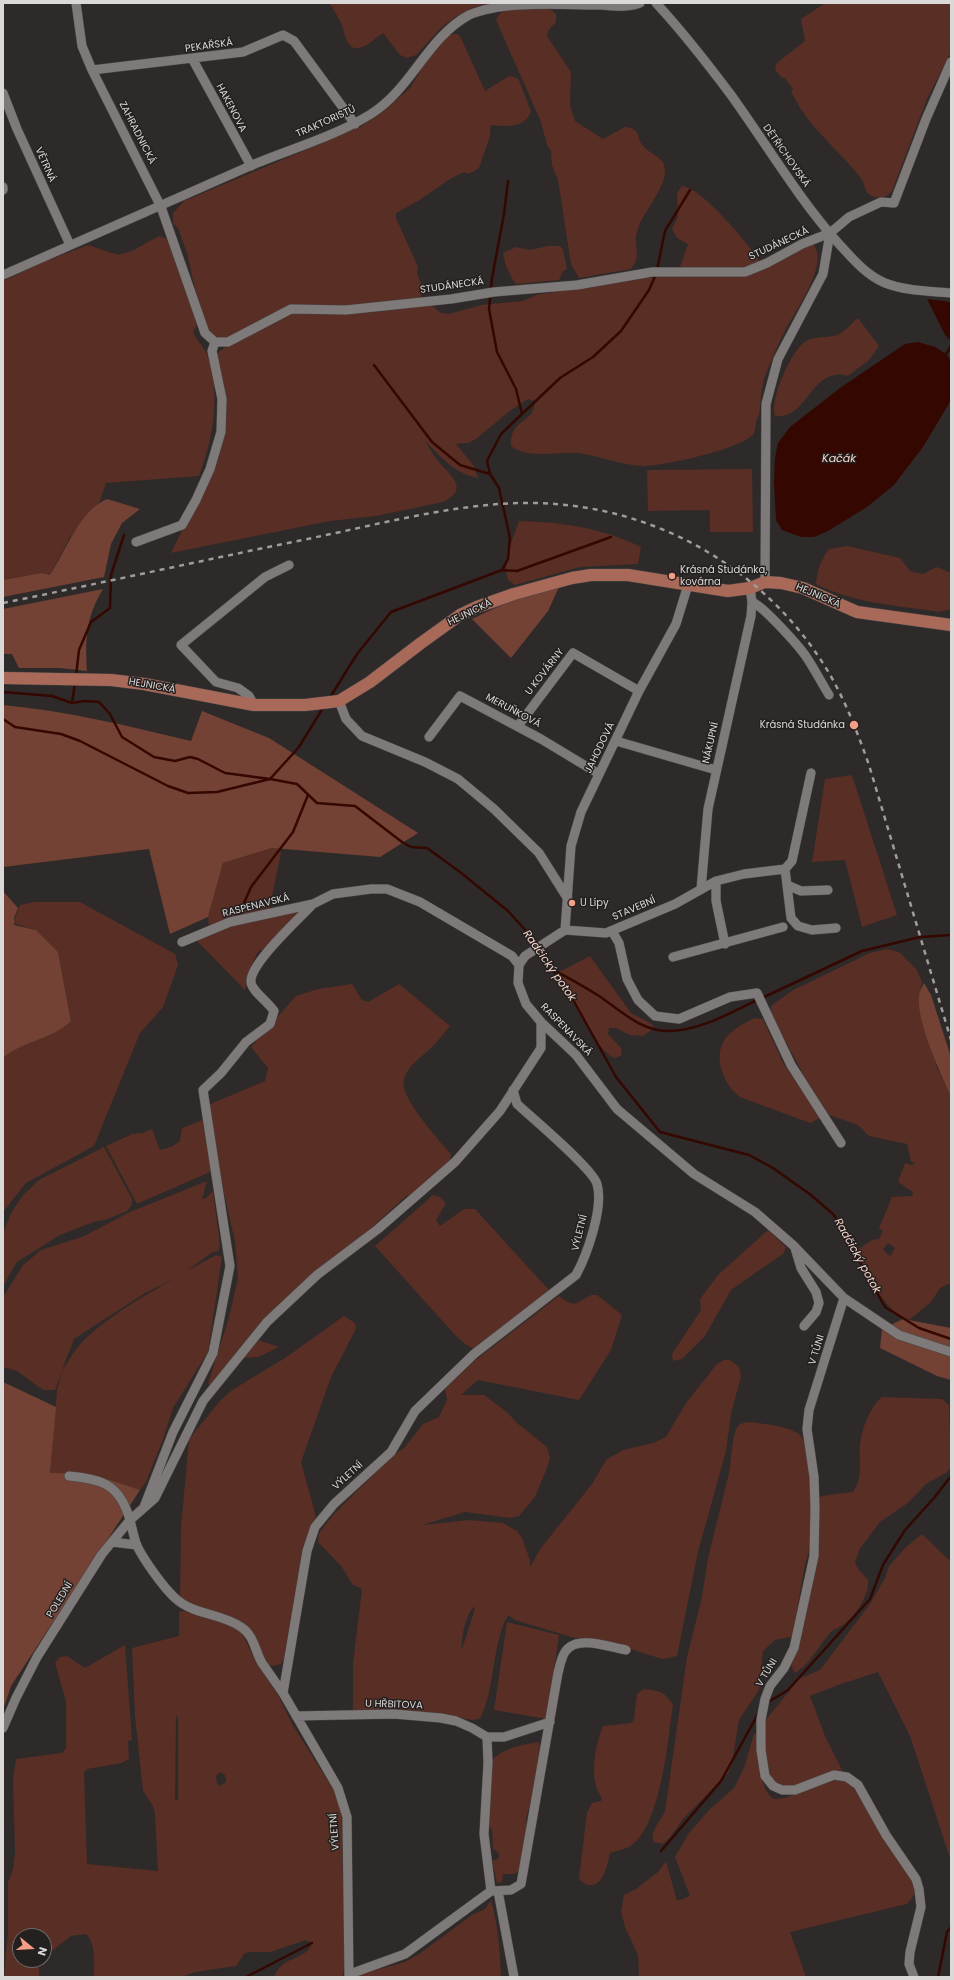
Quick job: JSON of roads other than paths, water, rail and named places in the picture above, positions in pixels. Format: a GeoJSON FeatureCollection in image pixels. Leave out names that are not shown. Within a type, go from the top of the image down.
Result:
{"type":"FeatureCollection","features":[{"type":"Feature","properties":{"kind":"main road","name":"HEJNICKÁ"},"geometry":{"type":"LineString","coordinates":[[3,678],[111,680],[144,684],[254,705],[305,705],[339,701],[370,682],[421,642],[460,616],[477,607],[514,594],[572,578],[591,575],[628,575],[728,590],[750,588],[765,582],[793,585],[857,612],[951,625]]}},
{"type":"Feature","properties":{"kind":"street","name":"ZAHRADNICKÁ"},"geometry":{"type":"LineString","coordinates":[[76,3],[82,46],[92,70],[161,207]]}},
{"type":"Feature","properties":{"kind":"street","name":"TRAKTORISTŮ"},"geometry":{"type":"LineString","coordinates":[[3,275],[161,207],[251,166],[354,124],[374,112],[397,93],[440,37],[451,27],[470,15],[486,10],[522,4],[607,6],[635,5],[640,3]]}},
{"type":"Feature","properties":{"kind":"street","name":"DĚTŘICHOVSKÁ"},"geometry":{"type":"LineString","coordinates":[[656,3],[688,38],[731,96],[794,188],[827,230],[859,267],[885,283],[903,288],[951,293]]}},
{"type":"Feature","properties":{"kind":"street","name":"PEKAŘSKÁ"},"geometry":{"type":"LineString","coordinates":[[92,70],[193,60],[242,52],[283,35],[294,41],[354,124]]}},
{"type":"Feature","properties":{"kind":"street","name":"HAKENOVA"},"geometry":{"type":"LineString","coordinates":[[193,60],[251,166]]}},
{"type":"Feature","properties":{"kind":"street","name":"STUDÁNECKÁ"},"geometry":{"type":"LineString","coordinates":[[215,342],[228,342],[291,309],[346,310],[451,299],[494,292],[576,285],[652,272],[745,272],[767,263],[881,202],[894,203],[926,119],[951,62]]}},
{"type":"Feature","properties":{"kind":"street","name":"VĚTRNÁ"},"geometry":{"type":"LineString","coordinates":[[3,93],[17,129],[70,245]]}},
{"type":"Feature","properties":{"kind":"street"},"geometry":{"type":"LineString","coordinates":[[136,542],[182,525],[196,500],[210,469],[221,432],[222,399],[212,351],[215,342],[205,333],[161,207]]}},
{"type":"Feature","properties":{"kind":"street"},"geometry":{"type":"LineString","coordinates":[[765,582],[766,404],[778,359],[823,274],[827,230]]}},
{"type":"Feature","properties":{"kind":"street"},"geometry":{"type":"LineString","coordinates":[[254,705],[249,696],[238,688],[216,682],[181,645],[265,577],[289,565]]}},
{"type":"Feature","properties":{"kind":"street","name":"JAHODOVÁ"},"geometry":{"type":"LineString","coordinates":[[565,930],[571,846],[581,812],[639,691],[676,624],[688,584]]}},
{"type":"Feature","properties":{"kind":"street","name":"NÁKUPNÍ"},"geometry":{"type":"LineString","coordinates":[[701,889],[708,809],[751,616],[752,602],[750,588]]}},
{"type":"Feature","properties":{"kind":"street"},"geometry":{"type":"LineString","coordinates":[[752,602],[757,604],[769,615],[804,654],[829,695]]}},
{"type":"Feature","properties":{"kind":"street","name":"U KOVÁRNY"},"geometry":{"type":"LineString","coordinates":[[518,726],[573,653],[639,691]]}},
{"type":"Feature","properties":{"kind":"street","name":"MERUŇKOVÁ"},"geometry":{"type":"LineString","coordinates":[[428,737],[460,696],[518,726],[598,774]]}},
{"type":"Feature","properties":{"kind":"street"},"geometry":{"type":"LineString","coordinates":[[339,701],[346,719],[362,736],[425,762],[458,779],[494,809],[539,853],[568,899]]}},
{"type":"Feature","properties":{"kind":"street"},"geometry":{"type":"LineString","coordinates":[[616,741],[716,770]]}},
{"type":"Feature","properties":{"kind":"street"},"geometry":{"type":"LineString","coordinates":[[811,773],[792,861],[784,869],[791,918],[798,926],[812,930],[836,928]]}},
{"type":"Feature","properties":{"kind":"street","name":"STAVEBNÍ"},"geometry":{"type":"LineString","coordinates":[[565,930],[606,933],[675,904],[716,881],[744,874],[784,869]]}},
{"type":"Feature","properties":{"kind":"street"},"geometry":{"type":"LineString","coordinates":[[716,881],[716,901],[725,944]]}},
{"type":"Feature","properties":{"kind":"street"},"geometry":{"type":"LineString","coordinates":[[787,885],[801,891],[828,890]]}},
{"type":"Feature","properties":{"kind":"street","name":"RASPENAVSKÁ"},"geometry":{"type":"LineString","coordinates":[[182,942],[230,922],[313,904],[333,894],[371,889],[386,889],[420,902],[512,956],[519,965],[518,983],[526,1004],[541,1022],[576,1055],[617,1109],[694,1174],[755,1212],[794,1246],[844,1298],[900,1335],[951,1352]]}},
{"type":"Feature","properties":{"kind":"street","name":"RASPENAVSKÁ"},"geometry":{"type":"LineString","coordinates":[[143,1510],[173,1432],[213,1353],[230,1266],[203,1090],[221,1073],[246,1042],[270,1024],[274,1011],[268,1002],[254,989],[251,982],[252,974],[260,959],[313,904]]}},
{"type":"Feature","properties":{"kind":"street"},"geometry":{"type":"LineString","coordinates":[[673,957],[783,928]]}},
{"type":"Feature","properties":{"kind":"street"},"geometry":{"type":"LineString","coordinates":[[519,965],[525,956],[565,930]]}},
{"type":"Feature","properties":{"kind":"street"},"geometry":{"type":"LineString","coordinates":[[612,931],[619,943],[627,979],[638,1000],[655,1016],[679,1019],[730,997],[757,993],[791,1065],[841,1143]]}},
{"type":"Feature","properties":{"kind":"street","name":"POLEDNÍ"},"geometry":{"type":"LineString","coordinates":[[3,1728],[16,1698],[37,1657],[102,1554],[130,1520],[155,1498],[203,1402],[267,1322],[317,1274],[378,1229],[455,1162],[500,1111],[540,1048],[541,1022]]}},
{"type":"Feature","properties":{"kind":"street","name":"VÝLETNÍ"},"geometry":{"type":"LineString","coordinates":[[349,1976],[347,1817],[338,1788],[283,1693],[306,1551],[315,1527],[334,1504],[391,1452],[415,1411],[474,1354],[576,1276],[586,1257],[599,1203],[597,1183],[583,1166],[517,1104],[513,1090]]}},
{"type":"Feature","properties":{"kind":"street"},"geometry":{"type":"LineString","coordinates":[[794,1246],[801,1268],[816,1292],[819,1303],[816,1312],[804,1326]]}},
{"type":"Feature","properties":{"kind":"street","name":"V TŮNI"},"geometry":{"type":"LineString","coordinates":[[844,1298],[810,1410],[807,1429],[814,1476],[814,1556],[794,1648],[784,1668],[770,1686],[765,1699],[761,1720],[761,1750],[765,1776],[773,1786],[782,1790],[795,1790],[834,1775],[847,1777],[858,1785],[886,1835],[916,1879],[919,1888],[921,1907],[910,1952],[909,1964],[914,1977]]}},
{"type":"Feature","properties":{"kind":"street"},"geometry":{"type":"LineString","coordinates":[[69,1476],[94,1478],[109,1486],[125,1503],[137,1545],[148,1563],[175,1598],[193,1610],[226,1618],[242,1628],[251,1637],[262,1662],[283,1693]]}},
{"type":"Feature","properties":{"kind":"street"},"geometry":{"type":"LineString","coordinates":[[112,1542],[137,1545]]}},
{"type":"Feature","properties":{"kind":"street"},"geometry":{"type":"LineString","coordinates":[[349,1976],[405,1954],[495,1891],[512,1890],[521,1884],[558,1673],[565,1652],[572,1644],[587,1643],[626,1650]]}},
{"type":"Feature","properties":{"kind":"street","name":"U HŘBITOVA"},"geometry":{"type":"LineString","coordinates":[[296,1716],[394,1714],[441,1718],[456,1721],[487,1737]]}},
{"type":"Feature","properties":{"kind":"street"},"geometry":{"type":"LineString","coordinates":[[514,1977],[484,1834],[488,1763],[487,1737],[504,1737],[550,1722]]}},
{"type":"Feature","properties":{"kind":"water"},"geometry":{"type":"Polygon","coordinates":[[[927,299],[951,302],[951,341],[945,335],[927,299]]]}},
{"type":"Feature","properties":{"kind":"water","name":"Kačák"},"geometry":{"type":"Polygon","coordinates":[[[918,342],[935,347],[946,354],[951,361],[951,400],[923,447],[894,485],[867,507],[828,531],[814,537],[801,537],[782,530],[776,520],[774,482],[775,458],[778,443],[790,427],[840,388],[905,344],[918,342]]]}},
{"type":"Feature","properties":{"kind":"waterway"},"geometry":{"type":"LineString","coordinates":[[502,570],[508,559],[510,538],[499,488],[490,474],[487,461],[501,434],[522,414],[516,389],[497,352],[489,309],[492,278],[504,214],[508,181]]}},
{"type":"Feature","properties":{"kind":"waterway"},"geometry":{"type":"LineString","coordinates":[[657,270],[665,231],[690,190]]}},
{"type":"Feature","properties":{"kind":"waterway"},"geometry":{"type":"LineString","coordinates":[[522,414],[560,378],[593,357],[621,331],[649,290],[656,274]]}},
{"type":"Feature","properties":{"kind":"waterway"},"geometry":{"type":"LineString","coordinates":[[945,356],[951,346]]}},
{"type":"Feature","properties":{"kind":"waterway"},"geometry":{"type":"LineString","coordinates":[[374,365],[432,442],[460,465],[490,474]]}},
{"type":"Feature","properties":{"kind":"waterway"},"geometry":{"type":"LineString","coordinates":[[76,676],[79,650],[91,622],[110,608],[111,575],[124,535]]}},
{"type":"Feature","properties":{"kind":"waterway"},"geometry":{"type":"LineString","coordinates":[[329,699],[357,654],[391,612],[502,570],[517,571],[611,537]]}},
{"type":"Feature","properties":{"kind":"waterway"},"geometry":{"type":"LineString","coordinates":[[72,703],[75,683]]}},
{"type":"Feature","properties":{"kind":"waterway","name":"Radčický potok"},"geometry":{"type":"LineString","coordinates":[[3,692],[52,696],[72,703],[84,701],[99,702],[110,714],[122,737],[154,757],[175,761],[190,757],[198,759],[225,773],[297,784],[317,803],[355,806],[402,842],[411,847],[427,848],[460,872],[508,911],[528,933],[572,998],[616,1077],[660,1132],[749,1155],[773,1168],[811,1195],[834,1215],[885,1307],[919,1328],[951,1339]]}},
{"type":"Feature","properties":{"kind":"waterway"},"geometry":{"type":"LineString","coordinates":[[3,719],[15,727],[61,734],[80,741],[168,786],[188,793],[217,792],[270,779],[299,747],[324,706]]}},
{"type":"Feature","properties":{"kind":"waterway"},"geometry":{"type":"LineString","coordinates":[[238,917],[251,887],[293,832],[308,795]]}},
{"type":"Feature","properties":{"kind":"waterway"},"geometry":{"type":"LineString","coordinates":[[762,998],[862,951],[920,937],[951,935]]}},
{"type":"Feature","properties":{"kind":"waterway"},"geometry":{"type":"LineString","coordinates":[[556,971],[599,996],[639,1024],[658,1030],[680,1030],[703,1025],[757,1000]]}},
{"type":"Feature","properties":{"kind":"waterway"},"geometry":{"type":"LineString","coordinates":[[767,1703],[788,1690],[870,1599],[883,1565],[905,1530],[934,1498],[951,1476]]}},
{"type":"Feature","properties":{"kind":"waterway"},"geometry":{"type":"LineString","coordinates":[[661,1851],[721,1781],[758,1714]]}},
{"type":"Feature","properties":{"kind":"waterway"},"geometry":{"type":"LineString","coordinates":[[938,1977],[947,1932],[951,1927]]}},
{"type":"Feature","properties":{"kind":"waterway"},"geometry":{"type":"LineString","coordinates":[[246,1977],[312,1943]]}},
{"type":"Feature","properties":{"kind":"railway"},"geometry":{"type":"LineString","coordinates":[[3,603],[389,521],[467,507],[519,503],[566,505],[612,513],[656,527],[697,546],[736,571],[771,600],[802,634],[829,673],[846,707],[869,765],[951,1040]]}},
{"type":"Feature","properties":{"kind":"place","name":"Krásná Studánka, kovárna"},"geometry":{"type":"Point","coordinates":[672,576]}},
{"type":"Feature","properties":{"kind":"place","name":"Krásná Studánka"},"geometry":{"type":"Point","coordinates":[854,725]}},
{"type":"Feature","properties":{"kind":"place","name":"U Lípy"},"geometry":{"type":"Point","coordinates":[572,903]}}]}
